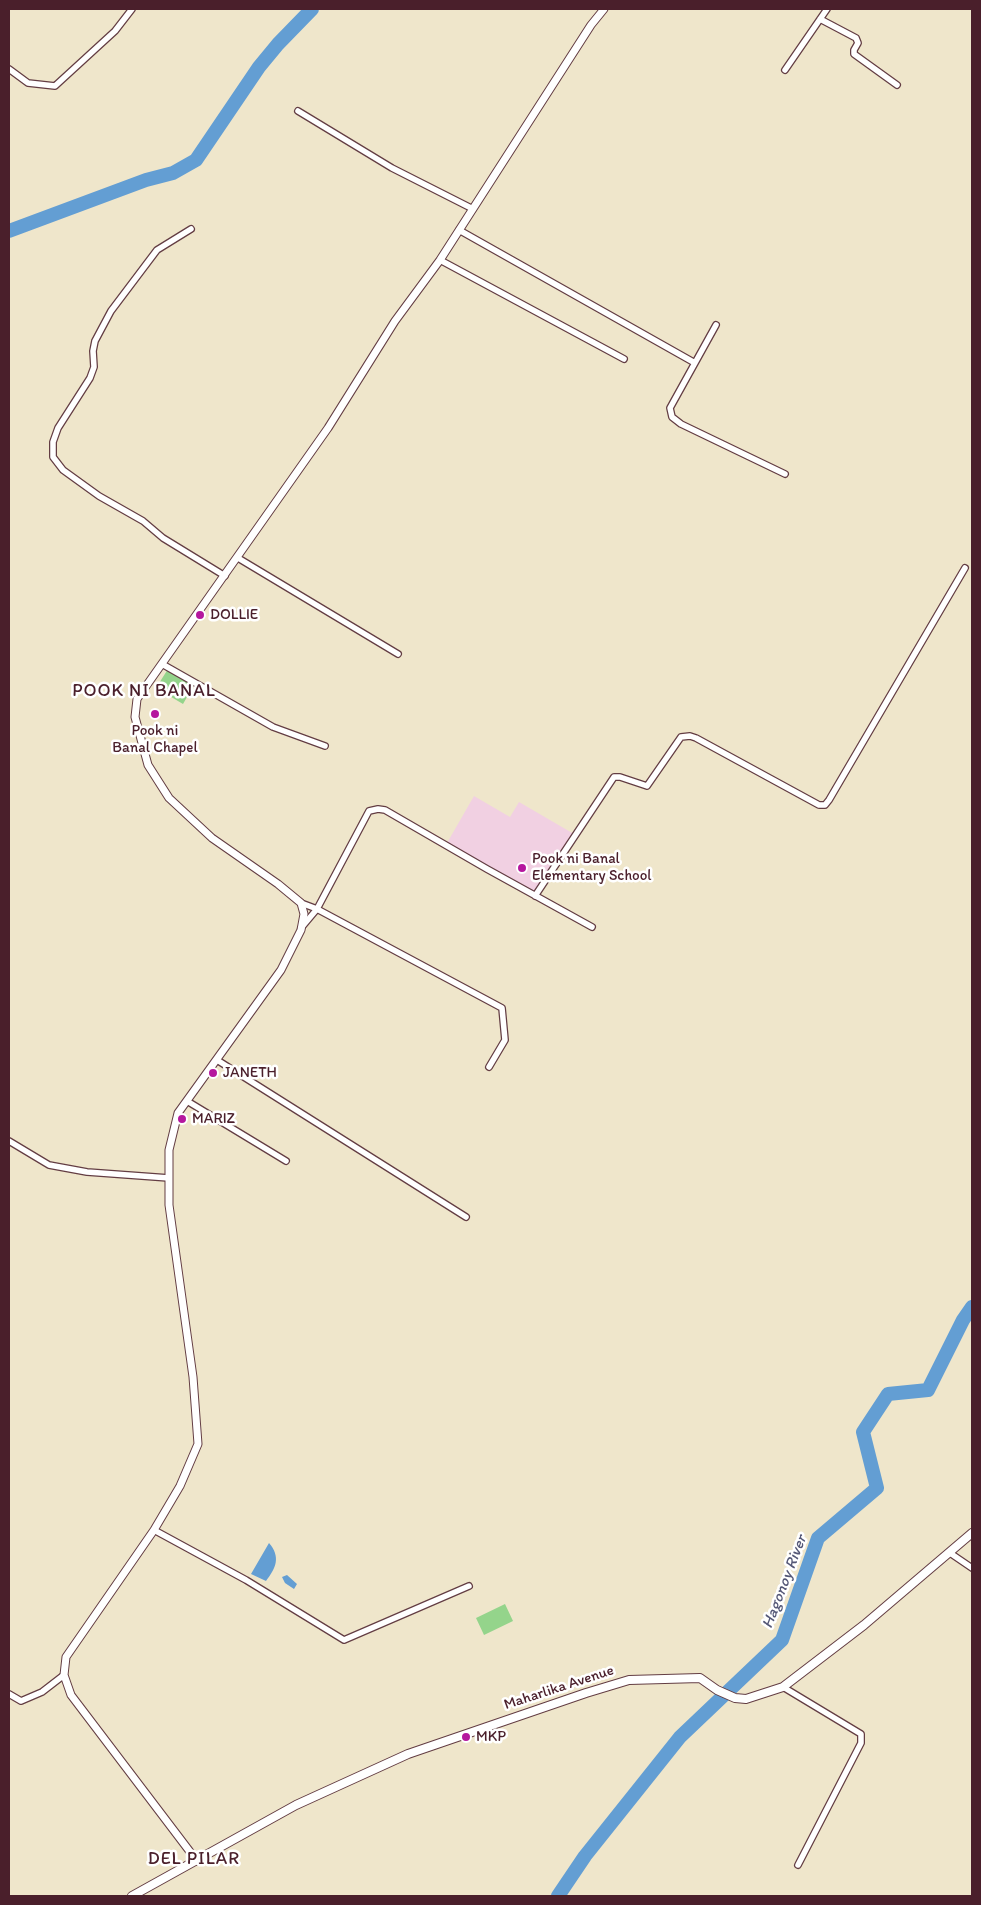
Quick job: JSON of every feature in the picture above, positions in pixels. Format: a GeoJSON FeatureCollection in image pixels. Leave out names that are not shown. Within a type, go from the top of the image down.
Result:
{"type":"FeatureCollection","features":[{"type":"Feature","properties":{"kind":"main road","name":"Maharlika Avenue"},"geometry":{"type":"LineString","coordinates":[[132,1896],[296,1805],[408,1754],[529,1712],[630,1680],[700,1678],[717,1690],[735,1698],[746,1699],[783,1687],[864,1625],[972,1533]]}},
{"type":"Feature","properties":{"kind":"street"},"geometry":{"type":"LineString","coordinates":[[9,70],[28,83],[55,86],[115,31],[132,9]]}},
{"type":"Feature","properties":{"kind":"street"},"geometry":{"type":"LineString","coordinates":[[489,1067],[505,1040],[502,1008],[317,909],[301,903],[278,884],[212,838],[169,798],[148,765],[135,718],[137,699],[328,428],[395,321],[440,260],[591,25],[604,9]]}},
{"type":"Feature","properties":{"kind":"street"},"geometry":{"type":"LineString","coordinates":[[785,70],[826,9]]}},
{"type":"Feature","properties":{"kind":"street"},"geometry":{"type":"LineString","coordinates":[[820,19],[856,38],[858,42],[854,54],[897,85]]}},
{"type":"Feature","properties":{"kind":"street"},"geometry":{"type":"LineString","coordinates":[[298,111],[392,168],[472,209]]}},
{"type":"Feature","properties":{"kind":"street"},"geometry":{"type":"LineString","coordinates":[[191,230],[157,250],[111,311],[95,341],[93,351],[94,367],[90,378],[58,428],[53,442],[53,457],[63,470],[99,496],[142,521],[164,538],[225,576]]}},
{"type":"Feature","properties":{"kind":"street"},"geometry":{"type":"LineString","coordinates":[[459,230],[695,363]]}},
{"type":"Feature","properties":{"kind":"street"},"geometry":{"type":"LineString","coordinates":[[440,260],[624,360]]}},
{"type":"Feature","properties":{"kind":"street"},"geometry":{"type":"LineString","coordinates":[[716,325],[670,408],[672,417],[681,424],[785,474]]}},
{"type":"Feature","properties":{"kind":"street"},"geometry":{"type":"LineString","coordinates":[[238,558],[398,654]]}},
{"type":"Feature","properties":{"kind":"street"},"geometry":{"type":"LineString","coordinates":[[535,896],[614,777],[620,776],[647,786],[681,737],[690,736],[696,738],[819,805],[825,805],[966,568]]}},
{"type":"Feature","properties":{"kind":"street"},"geometry":{"type":"LineString","coordinates":[[162,664],[273,727],[325,746]]}},
{"type":"Feature","properties":{"kind":"street"},"geometry":{"type":"LineString","coordinates":[[301,928],[317,909],[369,811],[378,809],[385,810],[592,927]]}},
{"type":"Feature","properties":{"kind":"street"},"geometry":{"type":"LineString","coordinates":[[197,1861],[71,1695],[64,1675],[66,1657],[154,1530],[180,1486],[198,1444],[192,1377],[169,1205],[169,1150],[178,1112],[281,970],[301,928],[304,914],[301,903]]}},
{"type":"Feature","properties":{"kind":"street"},"geometry":{"type":"LineString","coordinates":[[217,1060],[466,1217]]}},
{"type":"Feature","properties":{"kind":"street"},"geometry":{"type":"LineString","coordinates":[[186,1101],[286,1161]]}},
{"type":"Feature","properties":{"kind":"street"},"geometry":{"type":"LineString","coordinates":[[9,1141],[49,1165],[87,1172],[169,1178]]}},
{"type":"Feature","properties":{"kind":"street"},"geometry":{"type":"LineString","coordinates":[[154,1530],[246,1580],[344,1640],[469,1586]]}},
{"type":"Feature","properties":{"kind":"street"},"geometry":{"type":"LineString","coordinates":[[950,1553],[972,1568]]}},
{"type":"Feature","properties":{"kind":"street"},"geometry":{"type":"LineString","coordinates":[[9,1694],[21,1701],[42,1692],[64,1675]]}},
{"type":"Feature","properties":{"kind":"street"},"geometry":{"type":"LineString","coordinates":[[783,1687],[861,1734],[862,1743],[798,1864]]}},
{"type":"Feature","properties":{"kind":"shaded area","name":"Pook ni Banal Elementary School"},"geometry":{"type":"Polygon","coordinates":[[[474,796],[510,817],[519,802],[574,834],[536,893],[447,843],[474,796]]]}},
{"type":"Feature","properties":{"kind":"green space"},"geometry":{"type":"Polygon","coordinates":[[[168,669],[194,685],[183,704],[156,688],[168,669]]]}},
{"type":"Feature","properties":{"kind":"green space"},"geometry":{"type":"Polygon","coordinates":[[[505,1604],[513,1621],[484,1635],[476,1618],[505,1604]]]}},
{"type":"Feature","properties":{"kind":"water"},"geometry":{"type":"Polygon","coordinates":[[[269,1543],[275,1553],[276,1562],[266,1581],[251,1574],[269,1543]]]}},
{"type":"Feature","properties":{"kind":"water"},"geometry":{"type":"Polygon","coordinates":[[[287,1575],[297,1584],[294,1589],[285,1583],[282,1577],[287,1575]]]}},
{"type":"Feature","properties":{"kind":"waterway"},"geometry":{"type":"LineString","coordinates":[[9,231],[146,180],[173,173],[196,160],[259,67],[312,9]]}},
{"type":"Feature","properties":{"kind":"waterway","name":"Hagonoy River"},"geometry":{"type":"LineString","coordinates":[[558,1896],[585,1856],[680,1737],[782,1640],[818,1538],[877,1488],[863,1432],[888,1394],[928,1390],[963,1320],[972,1307]]}},
{"type":"Feature","properties":{"kind":"place","name":"DOLLIE"},"geometry":{"type":"Point","coordinates":[200,615]}},
{"type":"Feature","properties":{"kind":"place","name":"Pook ni Banal Chapel"},"geometry":{"type":"Point","coordinates":[155,714]}},
{"type":"Feature","properties":{"kind":"place","name":"Pook ni Banal Elementary School"},"geometry":{"type":"Point","coordinates":[522,868]}},
{"type":"Feature","properties":{"kind":"place","name":"JANETH"},"geometry":{"type":"Point","coordinates":[213,1073]}},
{"type":"Feature","properties":{"kind":"place","name":"MARIZ"},"geometry":{"type":"Point","coordinates":[182,1119]}},
{"type":"Feature","properties":{"kind":"place","name":"MKP"},"geometry":{"type":"Point","coordinates":[466,1737]}},
{"type":"Feature","properties":{"kind":"district","name":"POOK NI BANAL"},"geometry":{"type":"Point","coordinates":[144,691]}},
{"type":"Feature","properties":{"kind":"district","name":"DEL PILAR"},"geometry":{"type":"Point","coordinates":[194,1859]}}]}
